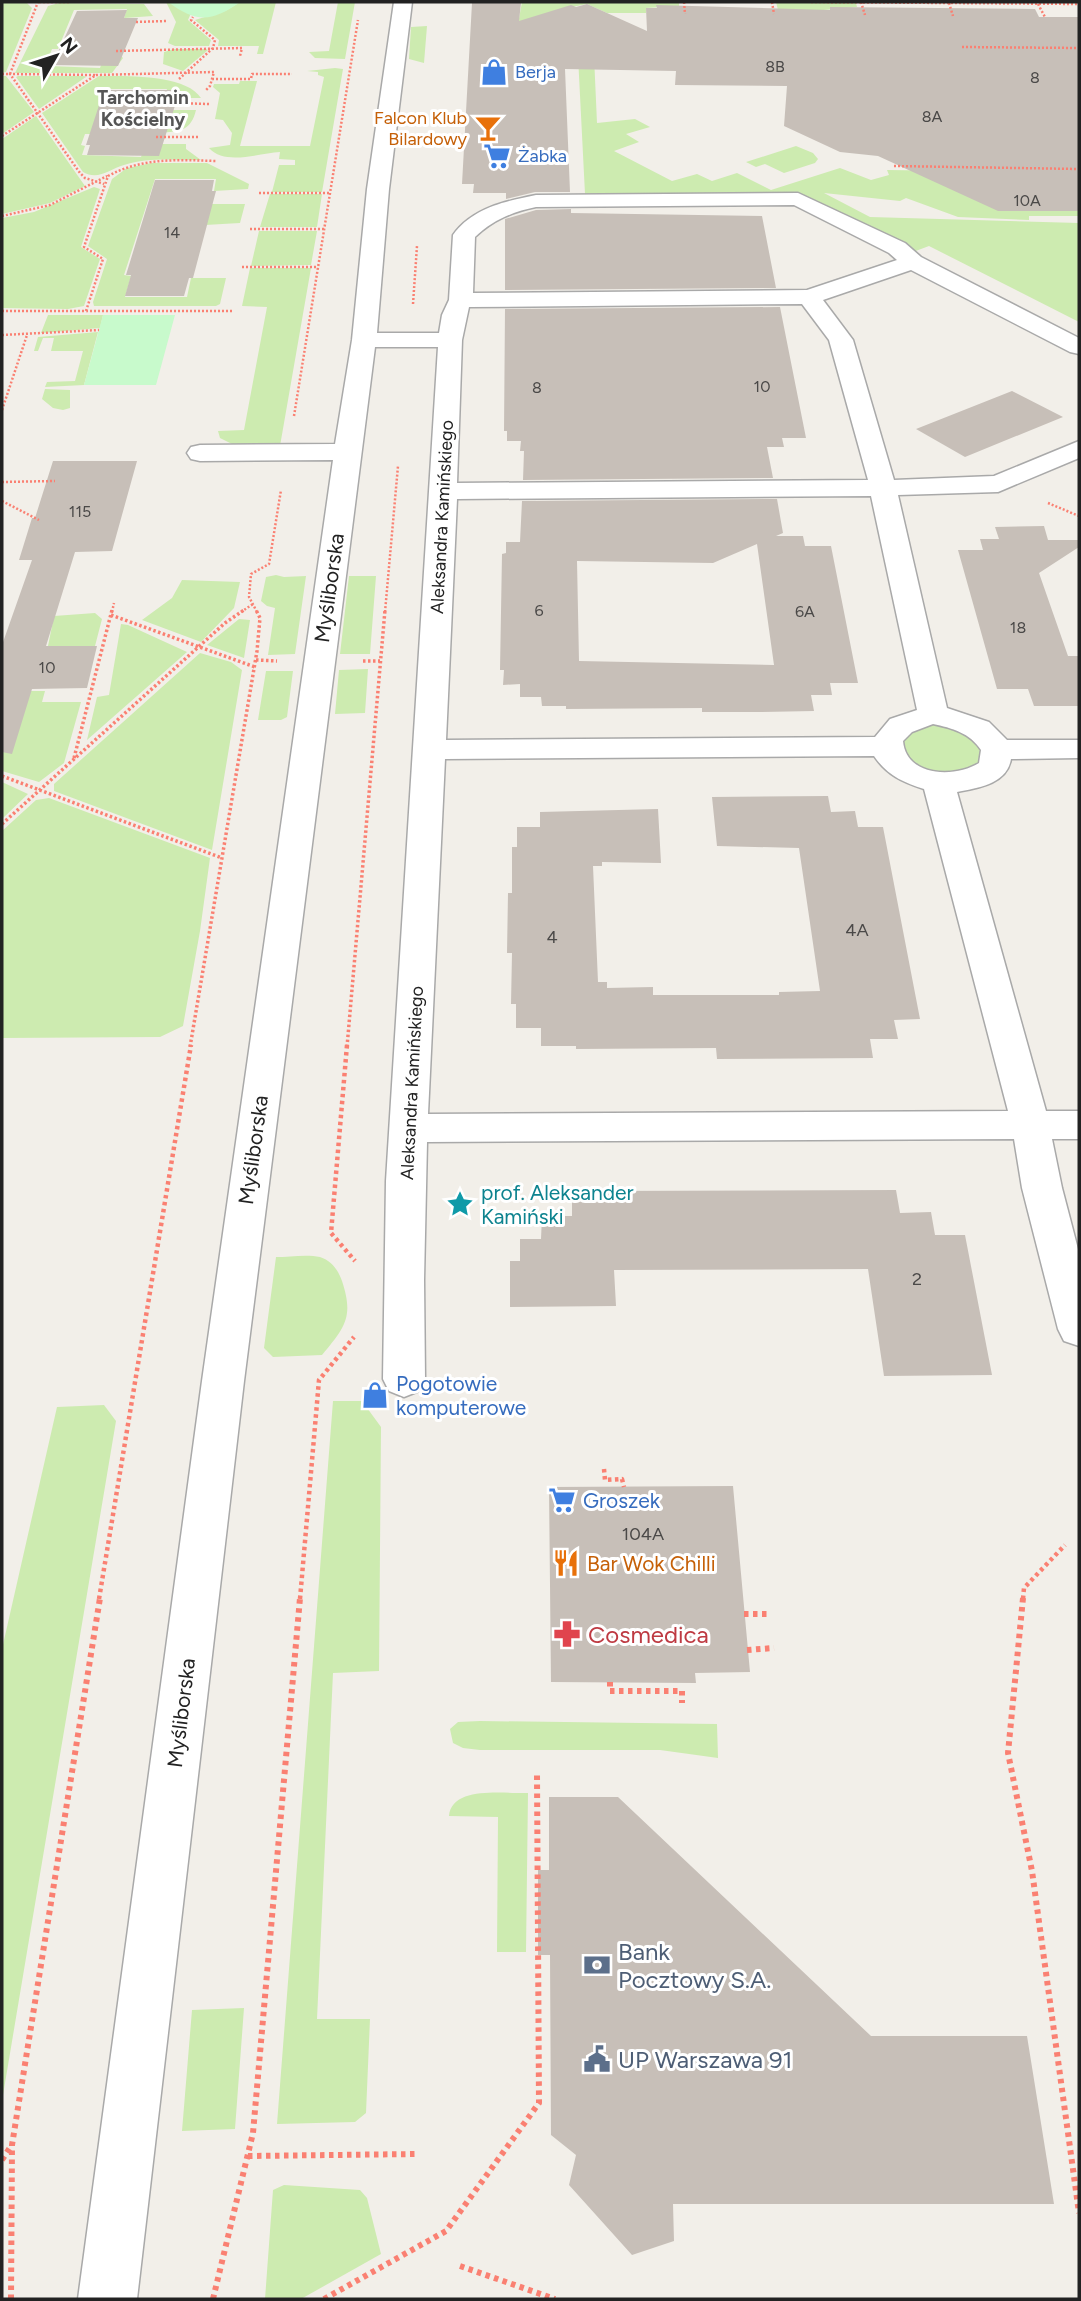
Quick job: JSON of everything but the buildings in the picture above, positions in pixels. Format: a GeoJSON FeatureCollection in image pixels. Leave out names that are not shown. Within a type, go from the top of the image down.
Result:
{"type":"FeatureCollection","features":[{"type":"Feature","properties":{"kind":"street","name":"Myśliborska"},"geometry":{"type":"LineString","coordinates":[[107,2299],[225,1367],[364,340],[378,188],[402,2]]}},
{"type":"Feature","properties":{"kind":"street","name":"Aleksandra Kamińskiego"},"geometry":{"type":"LineString","coordinates":[[404,1379],[402,1310],[409,1128],[445,491],[450,340],[454,315],[461,300],[464,235],[480,219],[508,206],[536,201],[798,199],[897,248],[914,262]]}},
{"type":"Feature","properties":{"kind":"street"},"geometry":{"type":"LineString","coordinates":[[461,300],[809,297],[914,262],[1079,347]]}},
{"type":"Feature","properties":{"kind":"street"},"geometry":{"type":"LineString","coordinates":[[809,297],[841,340],[883,488],[933,715]]}},
{"type":"Feature","properties":{"kind":"street"},"geometry":{"type":"LineString","coordinates":[[364,340],[450,340]]}},
{"type":"Feature","properties":{"kind":"street"},"geometry":{"type":"LineString","coordinates":[[445,491],[883,488],[998,484],[1079,449]]}},
{"type":"Feature","properties":{"kind":"street"},"geometry":{"type":"LineString","coordinates":[[200,453],[347,453]]}},
{"type":"Feature","properties":{"kind":"street"},"geometry":{"type":"LineString","coordinates":[[933,715],[969,724],[982,732],[997,750],[994,767],[986,775],[956,784],[925,780],[903,770],[889,755],[886,746],[895,729],[910,721],[933,715]]}},
{"type":"Feature","properties":{"kind":"street"},"geometry":{"type":"LineString","coordinates":[[429,750],[886,746]]}},
{"type":"Feature","properties":{"kind":"street"},"geometry":{"type":"LineString","coordinates":[[997,750],[1079,749]]}},
{"type":"Feature","properties":{"kind":"street"},"geometry":{"type":"LineString","coordinates":[[940,783],[1031,1126],[1042,1188],[1079,1329]]}},
{"type":"Feature","properties":{"kind":"street"},"geometry":{"type":"LineString","coordinates":[[409,1128],[1079,1125]]}},
{"type":"Feature","properties":{"kind":"path"},"geometry":{"type":"LineString","coordinates":[[10,74],[38,2],[71,2]]}},
{"type":"Feature","properties":{"kind":"path"},"geometry":{"type":"LineString","coordinates":[[684,2],[685,14]]}},
{"type":"Feature","properties":{"kind":"path"},"geometry":{"type":"LineString","coordinates":[[772,2],[774,14]]}},
{"type":"Feature","properties":{"kind":"path"},"geometry":{"type":"LineString","coordinates":[[811,2],[1079,4]]}},
{"type":"Feature","properties":{"kind":"path"},"geometry":{"type":"LineString","coordinates":[[861,2],[865,15]]}},
{"type":"Feature","properties":{"kind":"path"},"geometry":{"type":"LineString","coordinates":[[949,3],[953,16]]}},
{"type":"Feature","properties":{"kind":"path"},"geometry":{"type":"LineString","coordinates":[[1038,4],[1045,17]]}},
{"type":"Feature","properties":{"kind":"path"},"geometry":{"type":"LineString","coordinates":[[11,2299],[12,2145],[134,1382],[255,667],[260,618],[249,597],[251,574],[268,564],[359,14]]}},
{"type":"Feature","properties":{"kind":"path"},"geometry":{"type":"LineString","coordinates":[[179,79],[213,48],[215,40],[191,20],[193,18]]}},
{"type":"Feature","properties":{"kind":"path"},"geometry":{"type":"LineString","coordinates":[[136,22],[166,21]]}},
{"type":"Feature","properties":{"kind":"path"},"geometry":{"type":"LineString","coordinates":[[962,47],[1079,48]]}},
{"type":"Feature","properties":{"kind":"path"},"geometry":{"type":"LineString","coordinates":[[116,51],[242,48],[240,56]]}},
{"type":"Feature","properties":{"kind":"path"},"geometry":{"type":"LineString","coordinates":[[2,74],[214,72],[205,91]]}},
{"type":"Feature","properties":{"kind":"path"},"geometry":{"type":"LineString","coordinates":[[10,74],[80,173],[85,178],[104,184]]}},
{"type":"Feature","properties":{"kind":"path"},"geometry":{"type":"LineString","coordinates":[[212,79],[251,79],[253,74],[292,74]]}},
{"type":"Feature","properties":{"kind":"path"},"geometry":{"type":"LineString","coordinates":[[2,136],[96,75]]}},
{"type":"Feature","properties":{"kind":"path"},"geometry":{"type":"LineString","coordinates":[[175,103],[209,104]]}},
{"type":"Feature","properties":{"kind":"path"},"geometry":{"type":"LineString","coordinates":[[156,137],[200,137]]}},
{"type":"Feature","properties":{"kind":"path"},"geometry":{"type":"LineString","coordinates":[[2,216],[50,205],[125,167],[148,162],[217,161]]}},
{"type":"Feature","properties":{"kind":"path"},"geometry":{"type":"LineString","coordinates":[[894,166],[1079,169]]}},
{"type":"Feature","properties":{"kind":"path"},"geometry":{"type":"LineString","coordinates":[[86,311],[103,259],[84,247],[108,176]]}},
{"type":"Feature","properties":{"kind":"path"},"geometry":{"type":"LineString","coordinates":[[259,193],[331,193]]}},
{"type":"Feature","properties":{"kind":"path"},"geometry":{"type":"LineString","coordinates":[[250,229],[325,229]]}},
{"type":"Feature","properties":{"kind":"path"},"geometry":{"type":"LineString","coordinates":[[410,340],[418,239]]}},
{"type":"Feature","properties":{"kind":"path"},"geometry":{"type":"LineString","coordinates":[[242,267],[318,267]]}},
{"type":"Feature","properties":{"kind":"path"},"geometry":{"type":"LineString","coordinates":[[2,312],[233,311]]}},
{"type":"Feature","properties":{"kind":"path"},"geometry":{"type":"LineString","coordinates":[[2,335],[99,330]]}},
{"type":"Feature","properties":{"kind":"path"},"geometry":{"type":"LineString","coordinates":[[2,410],[27,335]]}},
{"type":"Feature","properties":{"kind":"path"},"geometry":{"type":"LineString","coordinates":[[359,1266],[331,1233],[398,460]]}},
{"type":"Feature","properties":{"kind":"path"},"geometry":{"type":"LineString","coordinates":[[2,482],[55,481]]}},
{"type":"Feature","properties":{"kind":"path"},"geometry":{"type":"LineString","coordinates":[[2,501],[39,520]]}},
{"type":"Feature","properties":{"kind":"path"},"geometry":{"type":"LineString","coordinates":[[74,758],[114,603]]}},
{"type":"Feature","properties":{"kind":"path"},"geometry":{"type":"LineString","coordinates":[[2,824],[225,623],[253,604]]}},
{"type":"Feature","properties":{"kind":"path"},"geometry":{"type":"LineString","coordinates":[[111,615],[255,667]]}},
{"type":"Feature","properties":{"kind":"path"},"geometry":{"type":"LineString","coordinates":[[2,776],[222,858]]}},
{"type":"Feature","properties":{"kind":"path"},"geometry":{"type":"LineString","coordinates":[[213,2299],[253,2133],[319,1380],[358,1332]]}},
{"type":"Feature","properties":{"kind":"path"},"geometry":{"type":"LineString","coordinates":[[604,1469],[605,1480],[622,1479],[624,1486]]}},
{"type":"Feature","properties":{"kind":"path"},"geometry":{"type":"LineString","coordinates":[[1065,1545],[1024,1588],[1009,1753],[1032,1871],[1079,2213]]}},
{"type":"Feature","properties":{"kind":"path"},"geometry":{"type":"LineString","coordinates":[[744,1614],[768,1614]]}},
{"type":"Feature","properties":{"kind":"path"},"geometry":{"type":"LineString","coordinates":[[747,1650],[774,1648]]}},
{"type":"Feature","properties":{"kind":"path"},"geometry":{"type":"LineString","coordinates":[[610,1682],[610,1691],[682,1691],[682,1703]]}},
{"type":"Feature","properties":{"kind":"path"},"geometry":{"type":"LineString","coordinates":[[324,2299],[446,2231],[538,2103],[537,1774]]}},
{"type":"Feature","properties":{"kind":"path"},"geometry":{"type":"LineString","coordinates":[[2,2160],[12,2145]]}},
{"type":"Feature","properties":{"kind":"path"},"geometry":{"type":"LineString","coordinates":[[248,2156],[418,2154]]}},
{"type":"Feature","properties":{"kind":"path"},"geometry":{"type":"LineString","coordinates":[[460,2266],[555,2299]]}},
{"type":"Feature","properties":{"kind":"green space"},"geometry":{"type":"Polygon","coordinates":[[[2,2],[26,2],[32,8],[6,72],[2,73],[2,2]]]}},
{"type":"Feature","properties":{"kind":"green space"},"geometry":{"type":"Polygon","coordinates":[[[166,2],[196,2],[188,20],[211,40],[209,46],[175,46],[168,43],[176,22],[166,2]]]}},
{"type":"Feature","properties":{"kind":"green space"},"geometry":{"type":"Polygon","coordinates":[[[168,2],[240,2],[220,14],[203,17],[187,13],[168,2]]]}},
{"type":"Feature","properties":{"kind":"green space"},"geometry":{"type":"Polygon","coordinates":[[[240,2],[276,2],[263,54],[257,54],[259,46],[218,46],[219,40],[195,20],[227,10],[240,2]]]}},
{"type":"Feature","properties":{"kind":"green space"},"geometry":{"type":"Polygon","coordinates":[[[338,2],[355,2],[345,59],[315,58],[309,52],[329,51],[338,2]]]}},
{"type":"Feature","properties":{"kind":"green space"},"geometry":{"type":"Polygon","coordinates":[[[522,2],[679,2],[679,6],[646,8],[646,13],[607,13],[587,4],[562,9],[610,31],[707,32],[708,29],[733,29],[735,33],[798,33],[798,30],[826,30],[826,33],[889,34],[889,31],[915,31],[917,34],[981,35],[980,31],[1007,32],[1009,35],[1073,36],[1072,32],[1079,32],[1079,46],[753,41],[754,46],[524,43],[524,38],[593,33],[584,25],[513,30],[500,26],[518,24],[522,2]]]}},
{"type":"Feature","properties":{"kind":"green space"},"geometry":{"type":"Polygon","coordinates":[[[776,2],[856,3],[857,7],[779,14],[776,2]]]}},
{"type":"Feature","properties":{"kind":"green space"},"geometry":{"type":"Polygon","coordinates":[[[59,3],[144,4],[153,16],[124,18],[127,9],[74,10],[58,49],[52,49],[49,66],[100,68],[104,57],[121,56],[123,58],[112,73],[15,73],[48,6],[59,3]]]}},
{"type":"Feature","properties":{"kind":"green space"},"geometry":{"type":"Polygon","coordinates":[[[427,26],[424,63],[409,59],[411,27],[427,26]]]}},
{"type":"Feature","properties":{"kind":"green space"},"geometry":{"type":"Polygon","coordinates":[[[174,49],[208,50],[183,71],[163,64],[164,52],[174,49]]]}},
{"type":"Feature","properties":{"kind":"green space"},"geometry":{"type":"Polygon","coordinates":[[[578,56],[594,56],[597,123],[635,119],[650,127],[626,134],[639,142],[614,151],[672,181],[697,174],[712,181],[737,173],[771,190],[840,168],[871,180],[889,175],[887,170],[959,171],[998,210],[1079,211],[1079,216],[1029,216],[1029,220],[958,217],[906,198],[900,201],[824,193],[870,217],[1079,223],[1079,322],[929,246],[913,252],[796,193],[585,194],[578,56]]]}},
{"type":"Feature","properties":{"kind":"green space"},"geometry":{"type":"Polygon","coordinates":[[[343,69],[322,192],[272,192],[279,165],[295,165],[295,160],[279,159],[280,152],[233,157],[216,153],[209,148],[230,145],[232,133],[223,120],[215,119],[220,93],[213,87],[214,84],[239,84],[240,81],[257,81],[240,146],[310,146],[324,77],[318,75],[318,72],[307,71],[343,69]]]}},
{"type":"Feature","properties":{"kind":"green space"},"geometry":{"type":"Polygon","coordinates":[[[2,76],[6,76],[34,112],[2,134],[2,76]]]}},
{"type":"Feature","properties":{"kind":"green space"},"geometry":{"type":"Polygon","coordinates":[[[99,76],[169,80],[193,90],[201,98],[164,98],[167,89],[108,89],[92,134],[85,134],[81,145],[85,146],[82,155],[141,157],[146,144],[186,144],[186,149],[201,160],[143,161],[99,175],[83,172],[42,113],[99,76]]]}},
{"type":"Feature","properties":{"kind":"green space"},"geometry":{"type":"Polygon","coordinates":[[[16,77],[86,77],[39,109],[16,77]]]}},
{"type":"Feature","properties":{"kind":"green space"},"geometry":{"type":"Polygon","coordinates":[[[160,110],[196,110],[189,124],[179,131],[149,132],[160,110]]]}},
{"type":"Feature","properties":{"kind":"green space"},"geometry":{"type":"Polygon","coordinates":[[[36,116],[85,186],[50,203],[2,214],[2,139],[36,116]]]}},
{"type":"Feature","properties":{"kind":"green space"},"geometry":{"type":"Polygon","coordinates":[[[796,146],[813,153],[818,159],[815,163],[784,173],[765,164],[756,167],[746,162],[796,146]]]}},
{"type":"Feature","properties":{"kind":"green space"},"geometry":{"type":"Polygon","coordinates":[[[152,163],[207,163],[249,184],[248,189],[214,191],[216,179],[155,179],[124,275],[131,276],[125,297],[187,297],[191,278],[226,278],[220,304],[216,306],[94,306],[107,259],[88,246],[112,179],[127,168],[152,163]]]}},
{"type":"Feature","properties":{"kind":"green space"},"geometry":{"type":"Polygon","coordinates":[[[94,187],[100,189],[81,247],[100,259],[84,306],[68,309],[2,308],[2,218],[34,212],[94,187]]]}},
{"type":"Feature","properties":{"kind":"green space"},"geometry":{"type":"Polygon","coordinates":[[[270,194],[322,194],[317,227],[260,227],[270,194]]]}},
{"type":"Feature","properties":{"kind":"green space"},"geometry":{"type":"Polygon","coordinates":[[[210,204],[245,204],[240,223],[205,225],[210,204]]]}},
{"type":"Feature","properties":{"kind":"green space"},"geometry":{"type":"Polygon","coordinates":[[[259,231],[317,231],[311,265],[251,266],[259,231]]]}},
{"type":"Feature","properties":{"kind":"green space"},"geometry":{"type":"Polygon","coordinates":[[[250,268],[311,268],[280,446],[234,445],[220,438],[218,431],[244,430],[267,307],[242,306],[250,268]]]}},
{"type":"Feature","properties":{"kind":"green space"},"geometry":{"type":"Polygon","coordinates":[[[48,315],[103,315],[100,328],[41,333],[48,315]]]}},
{"type":"Feature","properties":{"kind":"green space"},"geometry":{"type":"Polygon","coordinates":[[[103,315],[175,315],[156,385],[84,385],[103,315]]]}},
{"type":"Feature","properties":{"kind":"green space"},"geometry":{"type":"Polygon","coordinates":[[[98,332],[84,385],[45,387],[47,382],[75,381],[83,351],[51,351],[54,338],[43,338],[38,351],[34,351],[38,337],[98,332]]]}},
{"type":"Feature","properties":{"kind":"green space"},"geometry":{"type":"Polygon","coordinates":[[[45,389],[70,390],[70,408],[53,408],[42,399],[45,389]]]}},
{"type":"Feature","properties":{"kind":"green space"},"geometry":{"type":"Polygon","coordinates":[[[306,576],[295,654],[268,655],[275,608],[261,601],[266,577],[306,576]]]}},
{"type":"Feature","properties":{"kind":"green space"},"geometry":{"type":"Polygon","coordinates":[[[349,576],[376,576],[370,654],[340,654],[349,576]]]}},
{"type":"Feature","properties":{"kind":"green space"},"geometry":{"type":"Polygon","coordinates":[[[182,580],[240,582],[234,608],[201,642],[142,620],[172,598],[182,580]]]}},
{"type":"Feature","properties":{"kind":"green space"},"geometry":{"type":"Polygon","coordinates":[[[95,613],[102,619],[95,646],[48,646],[54,616],[95,613]]]}},
{"type":"Feature","properties":{"kind":"green space"},"geometry":{"type":"Polygon","coordinates":[[[239,619],[250,620],[244,658],[207,645],[239,619]]]}},
{"type":"Feature","properties":{"kind":"green space"},"geometry":{"type":"Polygon","coordinates":[[[121,624],[187,652],[87,740],[97,697],[109,695],[121,624]]]}},
{"type":"Feature","properties":{"kind":"green space"},"geometry":{"type":"Polygon","coordinates":[[[200,653],[231,662],[242,670],[212,850],[54,791],[54,784],[200,653]]]}},
{"type":"Feature","properties":{"kind":"green space"},"geometry":{"type":"Polygon","coordinates":[[[368,669],[365,713],[335,714],[339,670],[368,669]]]}},
{"type":"Feature","properties":{"kind":"green space"},"geometry":{"type":"Polygon","coordinates":[[[266,671],[293,671],[287,717],[281,720],[258,720],[266,671]]]}},
{"type":"Feature","properties":{"kind":"green space"},"geometry":{"type":"Polygon","coordinates":[[[26,691],[45,691],[42,702],[81,702],[64,763],[39,782],[2,771],[2,696],[24,696],[26,691]]]}},
{"type":"Feature","properties":{"kind":"green space"},"geometry":{"type":"Polygon","coordinates":[[[925,725],[959,727],[984,743],[986,764],[944,778],[901,758],[901,738],[925,725]]]}},
{"type":"Feature","properties":{"kind":"green space"},"geometry":{"type":"Polygon","coordinates":[[[2,782],[28,794],[2,819],[2,782]]]}},
{"type":"Feature","properties":{"kind":"green space"},"geometry":{"type":"Polygon","coordinates":[[[49,798],[210,858],[183,1026],[160,1037],[2,1038],[2,831],[36,800],[49,798]]]}},
{"type":"Feature","properties":{"kind":"green space"},"geometry":{"type":"Polygon","coordinates":[[[276,1257],[320,1257],[331,1263],[340,1277],[346,1293],[347,1313],[342,1329],[322,1355],[273,1357],[264,1348],[276,1257]]]}},
{"type":"Feature","properties":{"kind":"green space"},"geometry":{"type":"Polygon","coordinates":[[[333,1401],[362,1401],[381,1427],[379,1671],[333,1673],[317,2019],[370,2019],[366,2113],[355,2122],[277,2124],[333,1401]]]}},
{"type":"Feature","properties":{"kind":"green space"},"geometry":{"type":"Polygon","coordinates":[[[104,1405],[116,1421],[2,2101],[2,1649],[57,1407],[104,1405]]]}},
{"type":"Feature","properties":{"kind":"green space"},"geometry":{"type":"Polygon","coordinates":[[[458,1722],[717,1724],[718,1758],[660,1750],[480,1750],[463,1748],[453,1743],[450,1729],[458,1722]]]}},
{"type":"Feature","properties":{"kind":"green space"},"geometry":{"type":"Polygon","coordinates":[[[528,1793],[526,1952],[497,1952],[498,1817],[449,1816],[452,1806],[469,1795],[528,1793]]]}},
{"type":"Feature","properties":{"kind":"green space"},"geometry":{"type":"Polygon","coordinates":[[[244,2008],[235,2129],[182,2131],[192,2010],[244,2008]]]}},
{"type":"Feature","properties":{"kind":"green space"},"geometry":{"type":"Polygon","coordinates":[[[284,2185],[360,2190],[367,2198],[381,2254],[301,2299],[265,2299],[273,2190],[284,2185]]]}},
{"type":"Feature","properties":{"kind":"place","name":"Berja"},"geometry":{"type":"Point","coordinates":[494,72]}},
{"type":"Feature","properties":{"kind":"place","name":"Falcon Klub Bilardowy"},"geometry":{"type":"Point","coordinates":[488,128]}},
{"type":"Feature","properties":{"kind":"place","name":"Żabka"},"geometry":{"type":"Point","coordinates":[497,156]}},
{"type":"Feature","properties":{"kind":"place","name":"prof. Aleksander Kamiński"},"geometry":{"type":"Point","coordinates":[460,1204]}},
{"type":"Feature","properties":{"kind":"place","name":"Pogotowie komputerowe"},"geometry":{"type":"Point","coordinates":[375,1395]}},
{"type":"Feature","properties":{"kind":"place","name":"Groszek"},"geometry":{"type":"Point","coordinates":[562,1500]}},
{"type":"Feature","properties":{"kind":"place","name":"Bar Wok Chilli"},"geometry":{"type":"Point","coordinates":[566,1563]}},
{"type":"Feature","properties":{"kind":"place","name":"Cosmedica"},"geometry":{"type":"Point","coordinates":[567,1634]}},
{"type":"Feature","properties":{"kind":"place","name":"Bank Pocztowy S.A."},"geometry":{"type":"Point","coordinates":[597,1965]}},
{"type":"Feature","properties":{"kind":"place","name":"UP Warszawa 91"},"geometry":{"type":"Point","coordinates":[597,2059]}},
{"type":"Feature","properties":{"kind":"district","name":"Tarchomin Kościelny"},"geometry":{"type":"Point","coordinates":[143,108]}}]}
